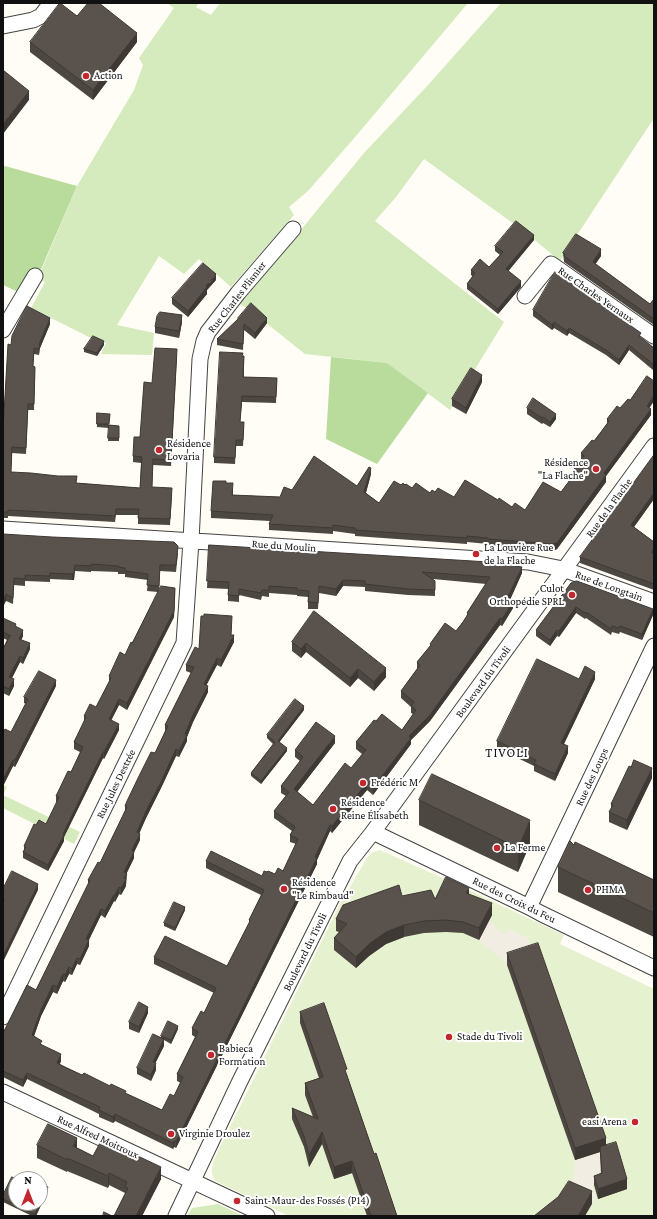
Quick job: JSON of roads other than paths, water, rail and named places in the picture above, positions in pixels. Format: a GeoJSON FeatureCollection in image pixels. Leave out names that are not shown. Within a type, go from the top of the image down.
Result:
{"type":"FeatureCollection","features":[{"type":"Feature","properties":{"kind":"street"},"geometry":{"type":"LineString","coordinates":[[3,26],[33,20],[41,16],[51,3]]}},
{"type":"Feature","properties":{"kind":"street","name":"Rue Charles Plisnier"},"geometry":{"type":"LineString","coordinates":[[191,541],[200,359],[204,341],[208,332],[238,293],[293,229]]}},
{"type":"Feature","properties":{"kind":"street","name":"Rue Charles Yernaux"},"geometry":{"type":"LineString","coordinates":[[525,296],[551,264],[654,336]]}},
{"type":"Feature","properties":{"kind":"street"},"geometry":{"type":"LineString","coordinates":[[3,330],[35,276]]}},
{"type":"Feature","properties":{"kind":"street","name":"Rue de la Flache"},"geometry":{"type":"LineString","coordinates":[[563,569],[654,446]]}},
{"type":"Feature","properties":{"kind":"street","name":"Rue du Moulin"},"geometry":{"type":"LineString","coordinates":[[3,529],[528,562],[563,569]]}},
{"type":"Feature","properties":{"kind":"street","name":"Rue Jules Destrée"},"geometry":{"type":"LineString","coordinates":[[3,1017],[184,643],[191,541]]}},
{"type":"Feature","properties":{"kind":"street","name":"Rue de Longtain"},"geometry":{"type":"LineString","coordinates":[[563,569],[654,602]]}},
{"type":"Feature","properties":{"kind":"street","name":"Boulevard du Tivoli"},"geometry":{"type":"LineString","coordinates":[[176,1216],[240,1081],[350,861],[373,832],[563,569]]}},
{"type":"Feature","properties":{"kind":"street","name":"Rue des Loups"},"geometry":{"type":"LineString","coordinates":[[529,906],[654,646]]}},
{"type":"Feature","properties":{"kind":"street","name":"Rue des Croix du Feu"},"geometry":{"type":"LineString","coordinates":[[373,832],[529,906],[542,914],[654,968]]}},
{"type":"Feature","properties":{"kind":"street","name":"Rue Alfred Moitroux"},"geometry":{"type":"LineString","coordinates":[[3,1092],[267,1216]]}},
{"type":"Feature","properties":{"kind":"place","name":"Action"},"geometry":{"type":"Point","coordinates":[86,76]}},
{"type":"Feature","properties":{"kind":"place","name":"Résidence Lovaria"},"geometry":{"type":"Point","coordinates":[159,450]}},
{"type":"Feature","properties":{"kind":"place","name":"Résidence \"La Flache\""},"geometry":{"type":"Point","coordinates":[596,469]}},
{"type":"Feature","properties":{"kind":"place","name":"La Louvière Rue de la Flache"},"geometry":{"type":"Point","coordinates":[476,554]}},
{"type":"Feature","properties":{"kind":"place","name":"Culot Orthopédie SPRL"},"geometry":{"type":"Point","coordinates":[572,595]}},
{"type":"Feature","properties":{"kind":"place","name":"Frédéric M"},"geometry":{"type":"Point","coordinates":[363,783]}},
{"type":"Feature","properties":{"kind":"place","name":"Résidence Reine Élisabeth"},"geometry":{"type":"Point","coordinates":[333,809]}},
{"type":"Feature","properties":{"kind":"place","name":"La Ferme"},"geometry":{"type":"Point","coordinates":[497,848]}},
{"type":"Feature","properties":{"kind":"place","name":"Résidence \"Le Rimbaud\""},"geometry":{"type":"Point","coordinates":[284,889]}},
{"type":"Feature","properties":{"kind":"place","name":"PHMA"},"geometry":{"type":"Point","coordinates":[588,890]}},
{"type":"Feature","properties":{"kind":"place","name":"Stade du Tivoli"},"geometry":{"type":"Point","coordinates":[449,1037]}},
{"type":"Feature","properties":{"kind":"place","name":"Babieca Formation"},"geometry":{"type":"Point","coordinates":[211,1055]}},
{"type":"Feature","properties":{"kind":"place","name":"easi Arena"},"geometry":{"type":"Point","coordinates":[635,1122]}},
{"type":"Feature","properties":{"kind":"place","name":"Virginie Droulez"},"geometry":{"type":"Point","coordinates":[171,1134]}},
{"type":"Feature","properties":{"kind":"place","name":"Saint-Maur-des Fossés (P14)"},"geometry":{"type":"Point","coordinates":[237,1201]}},
{"type":"Feature","properties":{"kind":"district","name":"TIVOLI"},"geometry":{"type":"Point","coordinates":[507,753]}}]}
